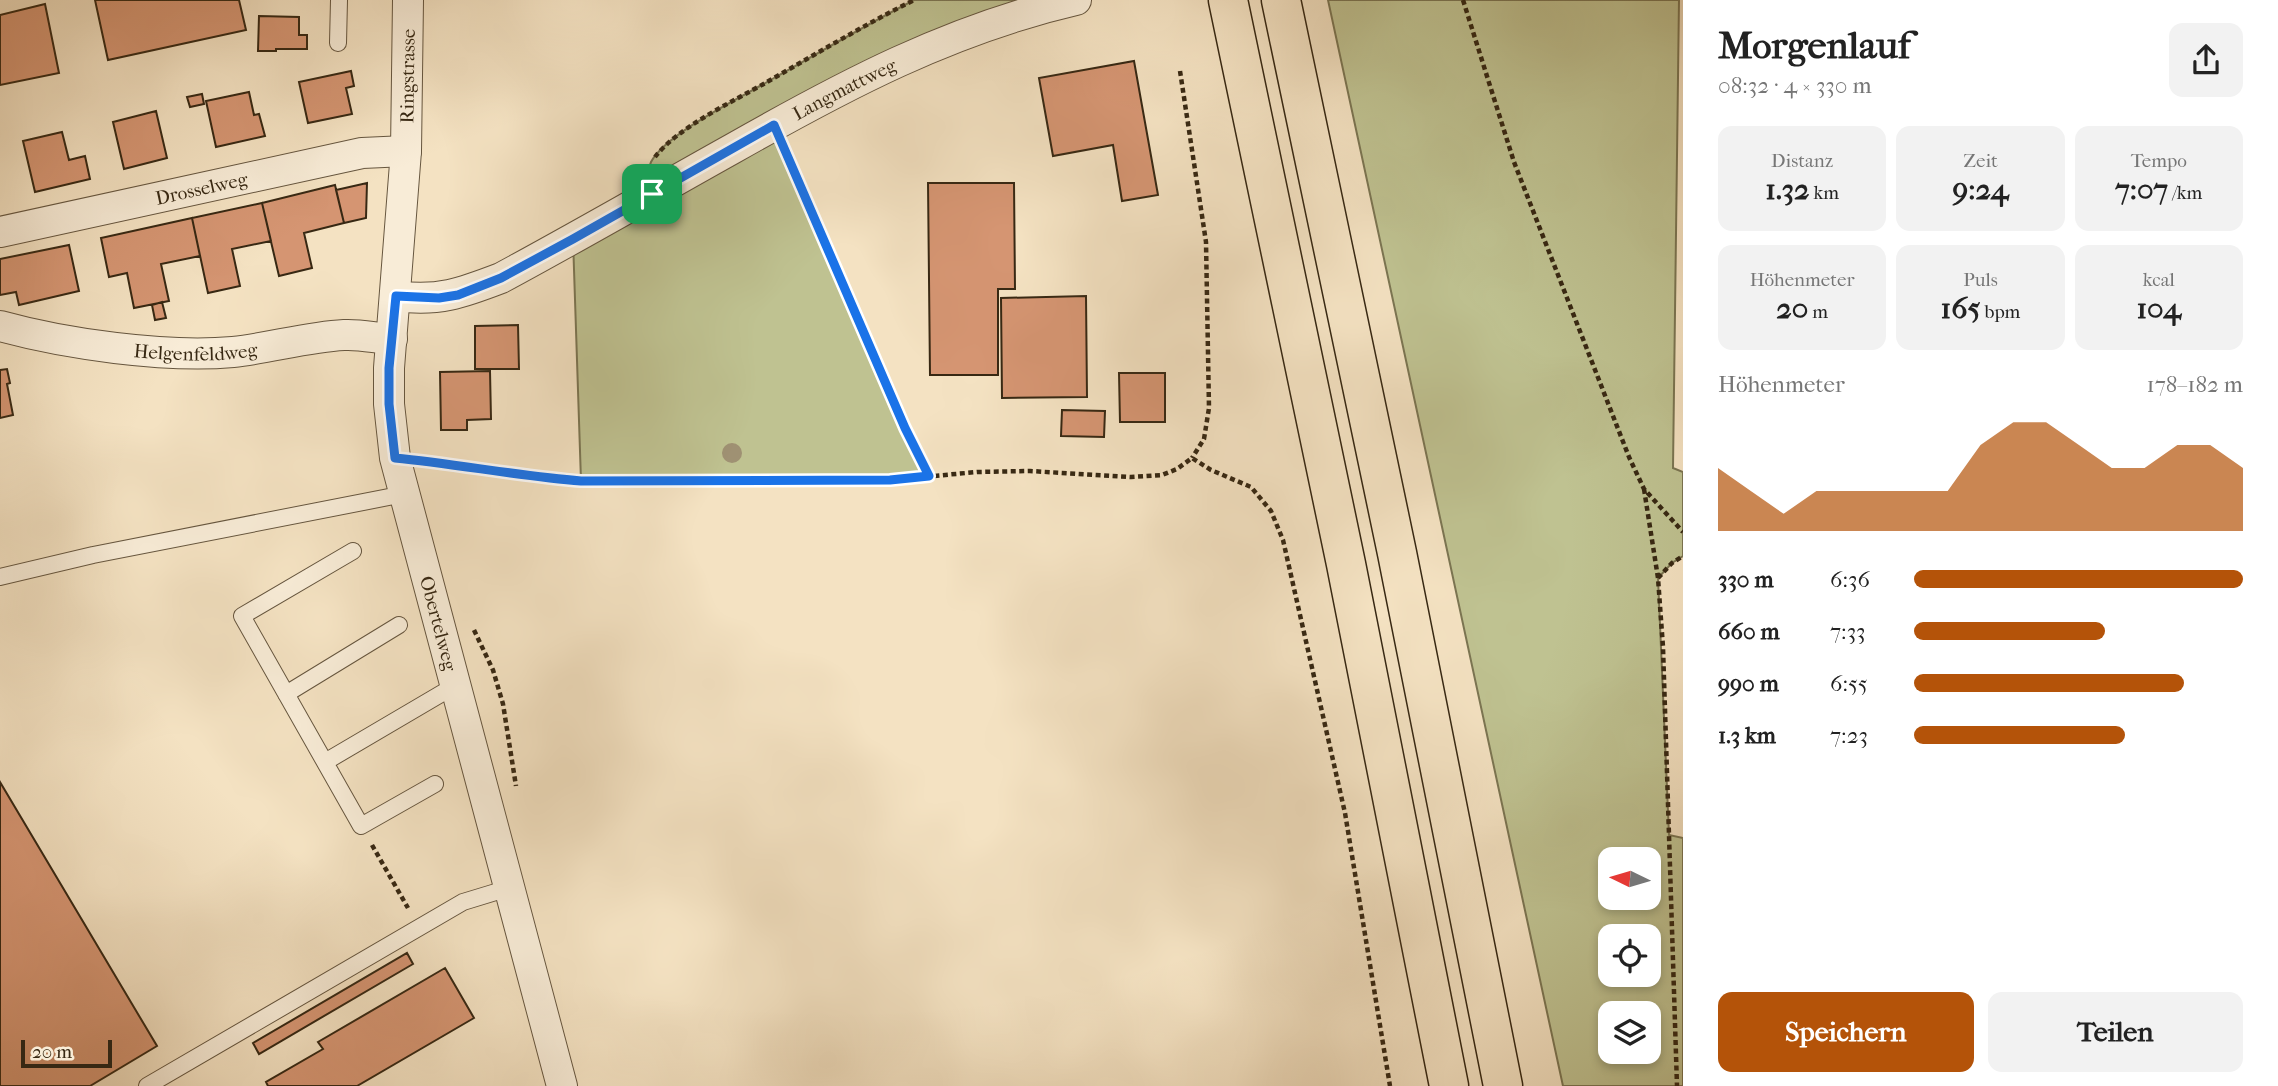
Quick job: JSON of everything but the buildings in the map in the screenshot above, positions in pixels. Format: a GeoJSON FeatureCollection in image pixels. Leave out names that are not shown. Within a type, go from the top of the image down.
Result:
{"type":"FeatureCollection","features":[{"type":"Feature","properties":{"kind":"highway"},"geometry":{"type":"LineString","coordinates":[[1228,0],[1294,311],[1450,1086]]}},
{"type":"Feature","properties":{"kind":"highway"},"geometry":{"type":"LineString","coordinates":[[1282,0],[1397,553],[1503,1086]]}},
{"type":"Feature","properties":{"kind":"street","name":"Ringstrasse"},"geometry":{"type":"LineString","coordinates":[[406,152],[408,0]]}},
{"type":"Feature","properties":{"kind":"street","name":"Langmattweg"},"geometry":{"type":"LineString","coordinates":[[396,296],[439,298],[458,295],[501,278],[874,71],[955,36],[1039,8],[1076,0]]}},
{"type":"Feature","properties":{"kind":"street","name":"Drosselweg"},"geometry":{"type":"LineString","coordinates":[[0,232],[362,153],[406,152]]}},
{"type":"Feature","properties":{"kind":"street","name":"Obertelweg"},"geometry":{"type":"LineString","coordinates":[[406,152],[389,404],[395,458],[562,1086]]}},
{"type":"Feature","properties":{"kind":"street","name":"Helgenfeldweg"},"geometry":{"type":"LineString","coordinates":[[0,326],[111,347],[186,353],[233,352],[345,335],[392,339]]}},
{"type":"Feature","properties":{"kind":"lane"},"geometry":{"type":"LineString","coordinates":[[338,43],[339,0]]}},
{"type":"Feature","properties":{"kind":"lane"},"geometry":{"type":"LineString","coordinates":[[0,577],[107,552],[404,494]]}},
{"type":"Feature","properties":{"kind":"lane"},"geometry":{"type":"LineString","coordinates":[[352,551],[242,616],[361,826],[435,784]]}},
{"type":"Feature","properties":{"kind":"lane"},"geometry":{"type":"LineString","coordinates":[[286,694],[399,625]]}},
{"type":"Feature","properties":{"kind":"lane"},"geometry":{"type":"LineString","coordinates":[[325,762],[456,685]]}},
{"type":"Feature","properties":{"kind":"lane"},"geometry":{"type":"LineString","coordinates":[[147,1086],[463,902],[509,888]]}},
{"type":"Feature","properties":{"kind":"path"},"geometry":{"type":"LineString","coordinates":[[652,194],[648,177],[650,164],[667,144],[704,118],[914,0]]}},
{"type":"Feature","properties":{"kind":"path"},"geometry":{"type":"LineString","coordinates":[[1463,0],[1514,162],[1644,489],[1658,578],[1663,647],[1677,1086]]}},
{"type":"Feature","properties":{"kind":"path"},"geometry":{"type":"LineString","coordinates":[[395,458],[440,462],[535,478],[581,481],[890,480],[1030,471],[1131,477],[1162,475],[1177,469],[1192,458],[1205,439],[1209,408],[1206,242],[1180,71]]}},
{"type":"Feature","properties":{"kind":"path"},"geometry":{"type":"LineString","coordinates":[[774,125],[905,428],[929,476]]}},
{"type":"Feature","properties":{"kind":"path"},"geometry":{"type":"LineString","coordinates":[[1192,458],[1211,470],[1251,487],[1271,511],[1278,525],[1345,813],[1390,1086]]}},
{"type":"Feature","properties":{"kind":"path"},"geometry":{"type":"LineString","coordinates":[[1644,489],[1683,532]]}},
{"type":"Feature","properties":{"kind":"path"},"geometry":{"type":"LineString","coordinates":[[1658,578],[1683,556]]}},
{"type":"Feature","properties":{"kind":"path"},"geometry":{"type":"LineString","coordinates":[[361,826],[418,927]]}},
{"type":"Feature","properties":{"kind":"green space"},"geometry":{"type":"Polygon","coordinates":[[[914,0],[1076,0],[774,125],[905,428],[929,476],[890,480],[581,481],[573,239],[652,194],[649,174],[651,162],[672,139],[689,127],[914,0]]]}},
{"type":"Feature","properties":{"kind":"green space"},"geometry":{"type":"Polygon","coordinates":[[[1328,0],[1679,0],[1673,468],[1683,472],[1683,556],[1658,578],[1669,835],[1683,838],[1683,1086],[1563,1086],[1328,0]]]}},
{"type":"Feature","properties":{"kind":"route"},"geometry":{"type":"LineString","coordinates":[[774,125],[905,428],[929,476],[890,480],[581,481],[535,478],[440,462],[395,458],[389,404],[389,368],[396,296],[439,298],[458,295],[501,278],[652,194],[774,125]]}}]}
